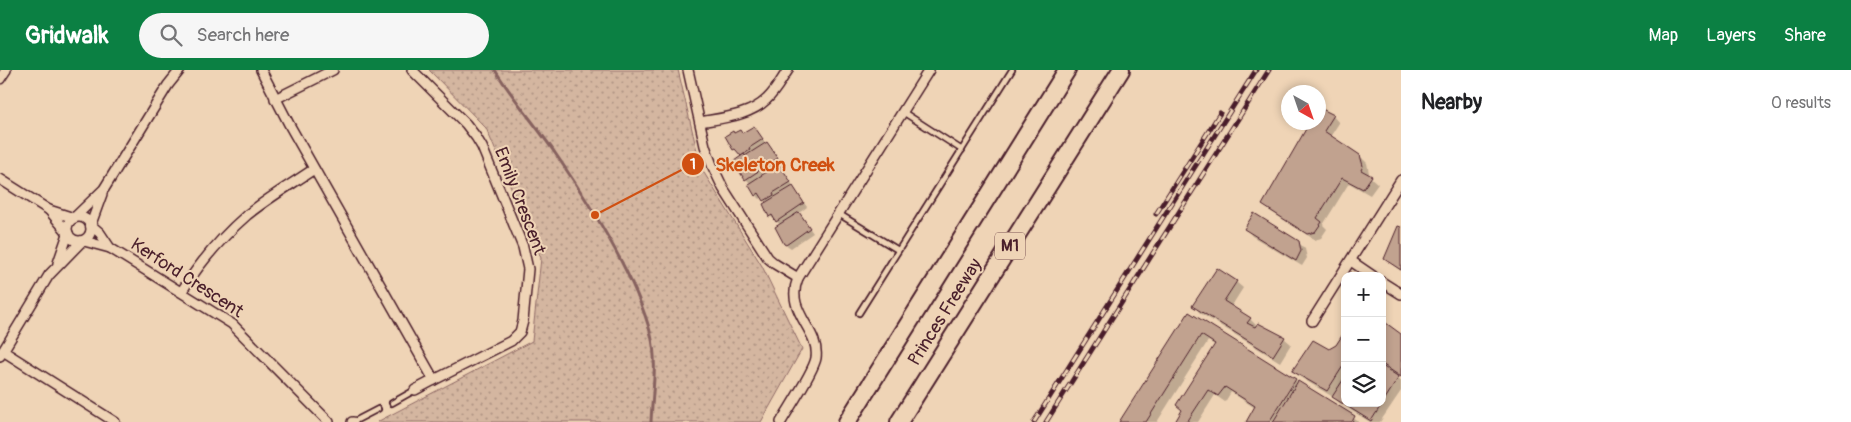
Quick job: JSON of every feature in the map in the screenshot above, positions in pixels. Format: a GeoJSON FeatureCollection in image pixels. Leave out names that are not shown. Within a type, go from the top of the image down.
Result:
{"type":"FeatureCollection","features":[{"type":"Feature","properties":{"kind":"highway","name":"Princes Freeway"},"geometry":{"type":"LineString","coordinates":[[847,422],[1067,70]]}},
{"type":"Feature","properties":{"kind":"highway","name":"Princes Freeway"},"geometry":{"type":"LineString","coordinates":[[899,422],[1120,70]]}},
{"type":"Feature","properties":{"kind":"street"},"geometry":{"type":"LineString","coordinates":[[0,79],[6,70]]}},
{"type":"Feature","properties":{"kind":"street"},"geometry":{"type":"LineString","coordinates":[[115,422],[1,354],[49,275],[90,234],[91,225],[104,189],[168,85],[180,70]]}},
{"type":"Feature","properties":{"kind":"street"},"geometry":{"type":"LineString","coordinates":[[261,70],[314,169],[434,380]]}},
{"type":"Feature","properties":{"kind":"street"},"geometry":{"type":"LineString","coordinates":[[275,99],[333,70]]}},
{"type":"Feature","properties":{"kind":"street","name":"Emily Crescent"},"geometry":{"type":"LineString","coordinates":[[412,70],[466,124],[482,147],[523,247],[528,269],[523,321],[520,332],[510,341],[415,390]]}},
{"type":"Feature","properties":{"kind":"street"},"geometry":{"type":"LineString","coordinates":[[688,70],[700,122],[712,165],[718,179],[768,258],[798,278]]}},
{"type":"Feature","properties":{"kind":"street"},"geometry":{"type":"LineString","coordinates":[[700,122],[742,113],[755,108],[771,96],[788,70]]}},
{"type":"Feature","properties":{"kind":"street"},"geometry":{"type":"LineString","coordinates":[[781,422],[816,358],[813,340],[798,310],[795,298],[798,278],[929,70]]}},
{"type":"Feature","properties":{"kind":"street"},"geometry":{"type":"LineString","coordinates":[[182,291],[190,278],[234,227],[269,199],[314,169]]}},
{"type":"Feature","properties":{"kind":"street"},"geometry":{"type":"LineString","coordinates":[[0,179],[49,210],[74,217],[83,217],[91,225]]}},
{"type":"Feature","properties":{"kind":"street"},"geometry":{"type":"LineString","coordinates":[[1312,320],[1401,180]]}},
{"type":"Feature","properties":{"kind":"street"},"geometry":{"type":"LineString","coordinates":[[57,266],[68,234],[67,225],[104,189]]}},
{"type":"Feature","properties":{"kind":"street"},"geometry":{"type":"LineString","coordinates":[[49,210],[74,240],[83,241]]}},
{"type":"Feature","properties":{"kind":"street","name":"Kerford Crescent"},"geometry":{"type":"LineString","coordinates":[[91,225],[100,233],[110,248]]}},
{"type":"Feature","properties":{"kind":"street","name":"Kerford Crescent"},"geometry":{"type":"LineString","coordinates":[[83,241],[110,248],[182,291],[232,324],[329,422]]}},
{"type":"Feature","properties":{"kind":"street"},"geometry":{"type":"LineString","coordinates":[[1351,261],[1367,272]]}},
{"type":"Feature","properties":{"kind":"street"},"geometry":{"type":"LineString","coordinates":[[1386,285],[1401,294]]}},
{"type":"Feature","properties":{"kind":"lane"},"geometry":{"type":"LineString","coordinates":[[859,313],[1012,70]]}},
{"type":"Feature","properties":{"kind":"lane"},"geometry":{"type":"LineString","coordinates":[[902,112],[962,150]]}},
{"type":"Feature","properties":{"kind":"lane"},"geometry":{"type":"LineString","coordinates":[[839,214],[898,250]]}},
{"type":"Feature","properties":{"kind":"lane","name":"Emily Crescent"},"geometry":{"type":"LineString","coordinates":[[392,403],[415,390]]}},
{"type":"Feature","properties":{"kind":"lane"},"geometry":{"type":"LineString","coordinates":[[353,422],[378,409]]}},
{"type":"Feature","properties":{"kind":"shaded area"},"geometry":{"type":"Polygon","coordinates":[[[429,70],[678,70],[701,168],[762,266],[802,349],[761,422],[377,422],[532,341],[541,258],[486,128],[429,70]]]}},
{"type":"Feature","properties":{"kind":"building"},"geometry":{"type":"Polygon","coordinates":[[[1326,111],[1334,115],[1326,128],[1326,111]]]}},
{"type":"Feature","properties":{"kind":"building"},"geometry":{"type":"Polygon","coordinates":[[[754,126],[763,139],[741,156],[735,149],[733,150],[725,136],[733,131],[734,133],[740,130],[742,133],[754,126]]]}},
{"type":"Feature","properties":{"kind":"building"},"geometry":{"type":"Polygon","coordinates":[[[1305,130],[1325,130],[1360,155],[1363,166],[1361,170],[1372,176],[1363,189],[1342,178],[1317,218],[1322,222],[1315,232],[1307,234],[1262,205],[1305,130]]]}},
{"type":"Feature","properties":{"kind":"building"},"geometry":{"type":"Polygon","coordinates":[[[767,142],[778,158],[745,180],[734,161],[767,142]]]}},
{"type":"Feature","properties":{"kind":"building"},"geometry":{"type":"Polygon","coordinates":[[[779,164],[791,182],[764,201],[759,193],[755,196],[748,184],[779,164]]]}},
{"type":"Feature","properties":{"kind":"building"},"geometry":{"type":"Polygon","coordinates":[[[793,186],[804,203],[776,222],[772,215],[769,217],[763,204],[793,186]]]}},
{"type":"Feature","properties":{"kind":"building"},"geometry":{"type":"Polygon","coordinates":[[[799,212],[810,228],[786,245],[775,227],[799,212]]]}},
{"type":"Feature","properties":{"kind":"building"},"geometry":{"type":"Polygon","coordinates":[[[1254,213],[1299,241],[1301,251],[1296,261],[1244,229],[1254,213]]]}},
{"type":"Feature","properties":{"kind":"building"},"geometry":{"type":"Polygon","coordinates":[[[1398,226],[1401,227],[1401,270],[1384,259],[1398,226]]]}},
{"type":"Feature","properties":{"kind":"building"},"geometry":{"type":"Polygon","coordinates":[[[1217,268],[1237,281],[1224,301],[1251,318],[1247,323],[1255,327],[1258,323],[1285,337],[1273,356],[1192,306],[1217,268]]]}},
{"type":"Feature","properties":{"kind":"building"},"geometry":{"type":"Polygon","coordinates":[[[1189,312],[1296,379],[1269,422],[1246,422],[1255,406],[1225,387],[1218,396],[1208,390],[1187,422],[1175,422],[1182,410],[1176,405],[1215,344],[1201,335],[1146,422],[1119,422],[1189,312]]]}},
{"type":"Feature","properties":{"kind":"building"},"geometry":{"type":"Polygon","coordinates":[[[1386,323],[1401,334],[1401,377],[1386,367],[1386,323]]]}},
{"type":"Feature","properties":{"kind":"building"},"geometry":{"type":"Polygon","coordinates":[[[1341,337],[1341,369],[1327,391],[1292,371],[1313,340],[1329,349],[1336,345],[1341,337]]]}},
{"type":"Feature","properties":{"kind":"building"},"geometry":{"type":"Polygon","coordinates":[[[1386,369],[1399,377],[1386,397],[1386,369]]]}},
{"type":"Feature","properties":{"kind":"building"},"geometry":{"type":"Polygon","coordinates":[[[1298,381],[1355,416],[1352,422],[1273,422],[1298,381]]]}},
{"type":"Feature","properties":{"kind":"building"},"geometry":{"type":"Polygon","coordinates":[[[1341,383],[1341,403],[1332,397],[1341,383]]]}},
{"type":"Feature","properties":{"kind":"building"},"geometry":{"type":"Polygon","coordinates":[[[1348,407],[1380,407],[1371,421],[1348,407]]]}},
{"type":"Feature","properties":{"kind":"waterway"},"geometry":{"type":"LineString","coordinates":[[495,70],[583,195],[597,217],[635,289],[644,312],[653,346],[654,367],[651,422]]}},
{"type":"Feature","properties":{"kind":"railway"},"geometry":{"type":"LineString","coordinates":[[1034,422],[1256,70]]}},
{"type":"Feature","properties":{"kind":"railway"},"geometry":{"type":"LineString","coordinates":[[1046,422],[1269,70]]}},
{"type":"Feature","properties":{"kind":"railway"},"geometry":{"type":"LineString","coordinates":[[1156,214],[1220,113]]}},
{"type":"Feature","properties":{"kind":"place","name":"Skeleton Creek"},"geometry":{"type":"Point","coordinates":[595,215]}}]}
